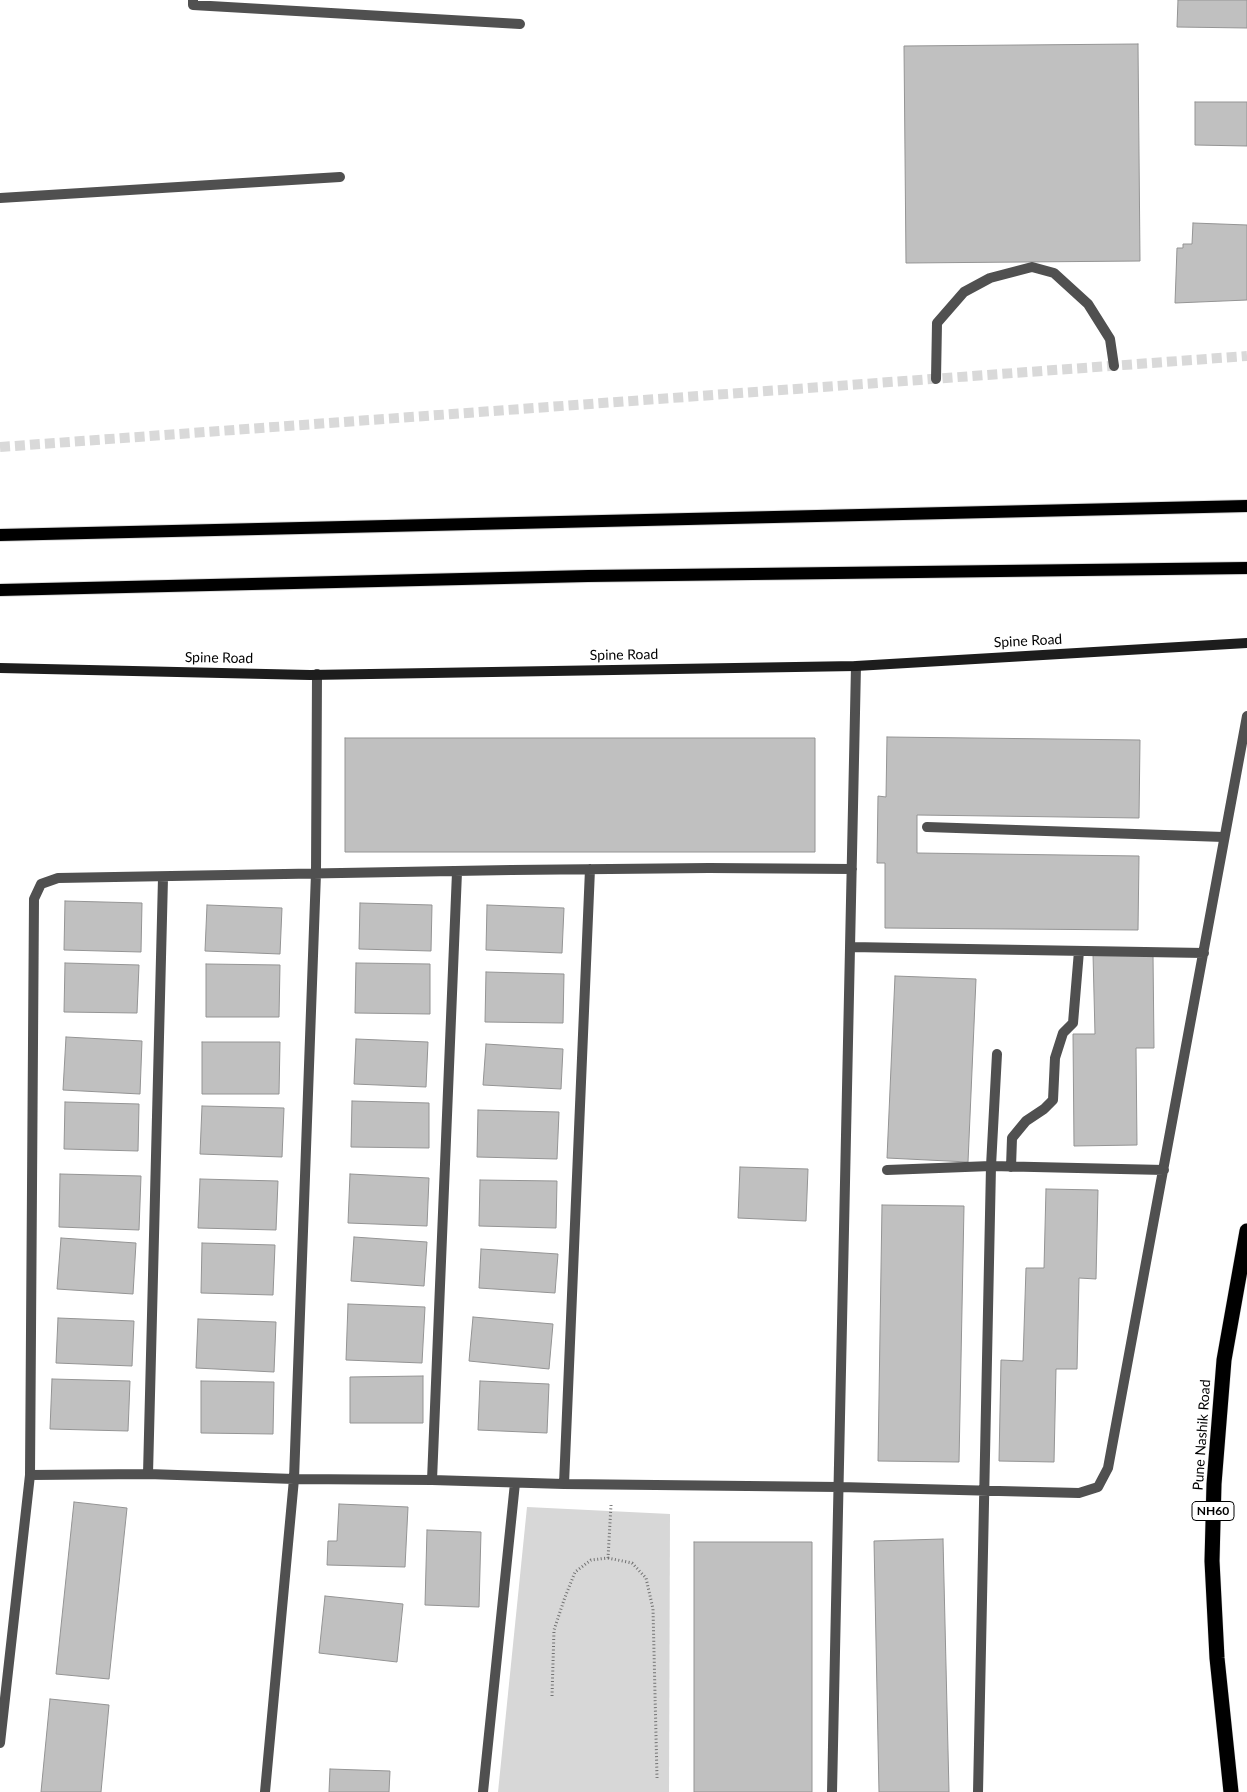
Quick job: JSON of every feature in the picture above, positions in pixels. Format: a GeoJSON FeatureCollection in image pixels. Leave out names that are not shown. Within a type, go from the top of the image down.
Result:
{"type":"FeatureCollection","features":[{"type":"Feature","properties":{"kind":"highway","name":"Pune Nashik Road"},"geometry":{"type":"LineString","coordinates":[[1231,1792],[1217,1658],[1212,1561],[1214,1484],[1224,1360],[1247,1231]]}},
{"type":"Feature","properties":{"kind":"main road"},"geometry":{"type":"LineString","coordinates":[[0,535],[1247,506]]}},
{"type":"Feature","properties":{"kind":"main road"},"geometry":{"type":"LineString","coordinates":[[0,590],[588,576],[1247,568]]}},
{"type":"Feature","properties":{"kind":"street"},"geometry":{"type":"LineString","coordinates":[[193,0],[193,5],[520,24]]}},
{"type":"Feature","properties":{"kind":"street"},"geometry":{"type":"LineString","coordinates":[[0,198],[340,177]]}},
{"type":"Feature","properties":{"kind":"street"},"geometry":{"type":"LineString","coordinates":[[936,379],[937,323],[964,292],[990,278],[1032,268],[1054,272],[1088,304],[1110,339],[1114,366]]}},
{"type":"Feature","properties":{"kind":"street","name":"Spine Road"},"geometry":{"type":"LineString","coordinates":[[0,668],[317,674],[856,666],[1247,643]]}},
{"type":"Feature","properties":{"kind":"street"},"geometry":{"type":"LineString","coordinates":[[832,1792],[856,666]]}},
{"type":"Feature","properties":{"kind":"street"},"geometry":{"type":"LineString","coordinates":[[265,1792],[294,1479],[316,874],[317,674]]}},
{"type":"Feature","properties":{"kind":"street"},"geometry":{"type":"LineString","coordinates":[[30,1476],[148,1474],[294,1479],[839,1487],[1079,1493],[1098,1487],[1108,1468],[1247,716]]}},
{"type":"Feature","properties":{"kind":"street"},"geometry":{"type":"LineString","coordinates":[[927,827],[1224,837]]}},
{"type":"Feature","properties":{"kind":"street"},"geometry":{"type":"LineString","coordinates":[[0,1743],[30,1476],[34,899],[40,884],[58,878],[163,878],[590,869],[852,869]]}},
{"type":"Feature","properties":{"kind":"street"},"geometry":{"type":"LineString","coordinates":[[564,1484],[590,869]]}},
{"type":"Feature","properties":{"kind":"street"},"geometry":{"type":"LineString","coordinates":[[432,1480],[457,872]]}},
{"type":"Feature","properties":{"kind":"street"},"geometry":{"type":"LineString","coordinates":[[148,1474],[163,878]]}},
{"type":"Feature","properties":{"kind":"street"},"geometry":{"type":"LineString","coordinates":[[850,947],[1204,953]]}},
{"type":"Feature","properties":{"kind":"street"},"geometry":{"type":"LineString","coordinates":[[1011,1167],[1012,1138],[1026,1121],[1044,1109],[1053,1100],[1056,1058],[1063,1033],[1073,1023],[1079,951]]}},
{"type":"Feature","properties":{"kind":"street"},"geometry":{"type":"LineString","coordinates":[[978,1792],[991,1166],[996,1054]]}},
{"type":"Feature","properties":{"kind":"street"},"geometry":{"type":"LineString","coordinates":[[887,1170],[991,1166],[1164,1170]]}},
{"type":"Feature","properties":{"kind":"street"},"geometry":{"type":"LineString","coordinates":[[483,1792],[514,1483]]}},
{"type":"Feature","properties":{"kind":"path"},"geometry":{"type":"LineString","coordinates":[[608,1558],[613,1485]]}},
{"type":"Feature","properties":{"kind":"path"},"geometry":{"type":"LineString","coordinates":[[552,1696],[554,1630],[575,1572],[591,1560],[608,1558],[632,1563],[646,1578],[653,1609],[657,1778]]}},
{"type":"Feature","properties":{"kind":"shaded area"},"geometry":{"type":"Polygon","coordinates":[[[527,1507],[670,1514],[669,1792],[498,1792],[527,1507]]]}},
{"type":"Feature","properties":{"kind":"building"},"geometry":{"type":"Polygon","coordinates":[[[1178,0],[1247,0],[1247,28],[1177,27],[1178,0]]]}},
{"type":"Feature","properties":{"kind":"building"},"geometry":{"type":"Polygon","coordinates":[[[1138,44],[1140,261],[906,263],[904,46],[1138,44]]]}},
{"type":"Feature","properties":{"kind":"building"},"geometry":{"type":"Polygon","coordinates":[[[1195,102],[1247,102],[1247,146],[1195,145],[1195,102]]]}},
{"type":"Feature","properties":{"kind":"building"},"geometry":{"type":"Polygon","coordinates":[[[1193,223],[1247,225],[1247,300],[1175,303],[1177,248],[1183,248],[1183,244],[1192,244],[1193,223]]]}},
{"type":"Feature","properties":{"kind":"building"},"geometry":{"type":"Polygon","coordinates":[[[887,737],[1140,740],[1139,818],[917,815],[917,853],[1139,856],[1138,930],[885,928],[885,863],[877,863],[878,796],[886,797],[887,737]]]}},
{"type":"Feature","properties":{"kind":"building"},"geometry":{"type":"Polygon","coordinates":[[[345,738],[815,738],[815,852],[345,852],[345,738]]]}},
{"type":"Feature","properties":{"kind":"building"},"geometry":{"type":"Polygon","coordinates":[[[65,901],[142,903],[141,952],[64,950],[65,901]]]}},
{"type":"Feature","properties":{"kind":"building"},"geometry":{"type":"Polygon","coordinates":[[[360,903],[432,905],[431,951],[359,949],[360,903]]]}},
{"type":"Feature","properties":{"kind":"building"},"geometry":{"type":"Polygon","coordinates":[[[207,905],[282,908],[280,954],[205,951],[207,905]]]}},
{"type":"Feature","properties":{"kind":"building"},"geometry":{"type":"Polygon","coordinates":[[[487,905],[564,908],[562,953],[486,950],[487,905]]]}},
{"type":"Feature","properties":{"kind":"building"},"geometry":{"type":"Polygon","coordinates":[[[1153,953],[1154,1048],[1136,1048],[1137,1145],[1074,1146],[1073,1034],[1095,1034],[1093,954],[1153,953]]]}},
{"type":"Feature","properties":{"kind":"building"},"geometry":{"type":"Polygon","coordinates":[[[65,963],[139,965],[137,1013],[64,1012],[65,963]]]}},
{"type":"Feature","properties":{"kind":"building"},"geometry":{"type":"Polygon","coordinates":[[[356,963],[430,964],[430,1014],[355,1013],[356,963]]]}},
{"type":"Feature","properties":{"kind":"building"},"geometry":{"type":"Polygon","coordinates":[[[206,964],[280,965],[279,1017],[206,1017],[206,964]]]}},
{"type":"Feature","properties":{"kind":"building"},"geometry":{"type":"Polygon","coordinates":[[[486,972],[564,974],[563,1023],[485,1022],[486,972]]]}},
{"type":"Feature","properties":{"kind":"building"},"geometry":{"type":"Polygon","coordinates":[[[895,976],[976,979],[968,1162],[887,1158],[895,976]]]}},
{"type":"Feature","properties":{"kind":"building"},"geometry":{"type":"Polygon","coordinates":[[[66,1037],[142,1041],[140,1094],[63,1090],[66,1037]]]}},
{"type":"Feature","properties":{"kind":"building"},"geometry":{"type":"Polygon","coordinates":[[[356,1039],[428,1042],[426,1087],[354,1084],[356,1039]]]}},
{"type":"Feature","properties":{"kind":"building"},"geometry":{"type":"Polygon","coordinates":[[[202,1042],[280,1042],[279,1094],[202,1094],[202,1042]]]}},
{"type":"Feature","properties":{"kind":"building"},"geometry":{"type":"Polygon","coordinates":[[[486,1044],[563,1049],[561,1089],[483,1085],[486,1044]]]}},
{"type":"Feature","properties":{"kind":"building"},"geometry":{"type":"Polygon","coordinates":[[[352,1101],[429,1103],[429,1148],[351,1147],[352,1101]]]}},
{"type":"Feature","properties":{"kind":"building"},"geometry":{"type":"Polygon","coordinates":[[[65,1102],[139,1104],[138,1151],[64,1149],[65,1102]]]}},
{"type":"Feature","properties":{"kind":"building"},"geometry":{"type":"Polygon","coordinates":[[[202,1106],[284,1108],[282,1157],[200,1154],[202,1106]]]}},
{"type":"Feature","properties":{"kind":"building"},"geometry":{"type":"Polygon","coordinates":[[[478,1110],[559,1112],[557,1159],[477,1157],[478,1110]]]}},
{"type":"Feature","properties":{"kind":"building"},"geometry":{"type":"Polygon","coordinates":[[[740,1167],[808,1169],[806,1221],[738,1218],[740,1167]]]}},
{"type":"Feature","properties":{"kind":"building"},"geometry":{"type":"Polygon","coordinates":[[[60,1174],[141,1176],[139,1230],[59,1227],[60,1174]]]}},
{"type":"Feature","properties":{"kind":"building"},"geometry":{"type":"Polygon","coordinates":[[[350,1174],[429,1178],[427,1226],[348,1223],[350,1174]]]}},
{"type":"Feature","properties":{"kind":"building"},"geometry":{"type":"Polygon","coordinates":[[[200,1179],[278,1181],[276,1230],[198,1228],[200,1179]]]}},
{"type":"Feature","properties":{"kind":"building"},"geometry":{"type":"Polygon","coordinates":[[[480,1180],[557,1181],[556,1228],[479,1226],[480,1180]]]}},
{"type":"Feature","properties":{"kind":"building"},"geometry":{"type":"Polygon","coordinates":[[[1046,1189],[1098,1190],[1096,1279],[1079,1278],[1077,1369],[1056,1369],[1054,1462],[999,1461],[1001,1360],[1023,1361],[1026,1268],[1044,1268],[1046,1189]]]}},
{"type":"Feature","properties":{"kind":"building"},"geometry":{"type":"Polygon","coordinates":[[[882,1205],[964,1206],[959,1462],[878,1461],[882,1205]]]}},
{"type":"Feature","properties":{"kind":"building"},"geometry":{"type":"Polygon","coordinates":[[[354,1237],[427,1242],[424,1286],[351,1281],[354,1237]]]}},
{"type":"Feature","properties":{"kind":"building"},"geometry":{"type":"Polygon","coordinates":[[[61,1238],[136,1243],[133,1294],[57,1289],[61,1238]]]}},
{"type":"Feature","properties":{"kind":"building"},"geometry":{"type":"Polygon","coordinates":[[[202,1243],[275,1245],[273,1295],[201,1293],[202,1243]]]}},
{"type":"Feature","properties":{"kind":"building"},"geometry":{"type":"Polygon","coordinates":[[[481,1249],[558,1254],[555,1293],[479,1288],[481,1249]]]}},
{"type":"Feature","properties":{"kind":"building"},"geometry":{"type":"Polygon","coordinates":[[[348,1304],[425,1307],[422,1363],[346,1360],[348,1304]]]}},
{"type":"Feature","properties":{"kind":"building"},"geometry":{"type":"Polygon","coordinates":[[[473,1317],[553,1324],[549,1369],[469,1361],[473,1317]]]}},
{"type":"Feature","properties":{"kind":"building"},"geometry":{"type":"Polygon","coordinates":[[[58,1318],[134,1321],[132,1366],[56,1363],[58,1318]]]}},
{"type":"Feature","properties":{"kind":"building"},"geometry":{"type":"Polygon","coordinates":[[[198,1319],[276,1322],[274,1372],[196,1368],[198,1319]]]}},
{"type":"Feature","properties":{"kind":"building"},"geometry":{"type":"Polygon","coordinates":[[[423,1376],[423,1423],[350,1423],[350,1377],[423,1376]]]}},
{"type":"Feature","properties":{"kind":"building"},"geometry":{"type":"Polygon","coordinates":[[[52,1379],[130,1381],[128,1431],[50,1429],[52,1379]]]}},
{"type":"Feature","properties":{"kind":"building"},"geometry":{"type":"Polygon","coordinates":[[[201,1381],[274,1382],[273,1434],[201,1433],[201,1381]]]}},
{"type":"Feature","properties":{"kind":"building"},"geometry":{"type":"Polygon","coordinates":[[[480,1381],[549,1384],[547,1433],[478,1430],[480,1381]]]}},
{"type":"Feature","properties":{"kind":"building"},"geometry":{"type":"Polygon","coordinates":[[[74,1502],[127,1508],[109,1679],[56,1674],[74,1502]]]}},
{"type":"Feature","properties":{"kind":"building"},"geometry":{"type":"Polygon","coordinates":[[[339,1504],[408,1507],[405,1567],[327,1565],[328,1541],[337,1541],[339,1504]]]}},
{"type":"Feature","properties":{"kind":"building"},"geometry":{"type":"Polygon","coordinates":[[[427,1530],[481,1532],[479,1607],[425,1605],[427,1530]]]}},
{"type":"Feature","properties":{"kind":"building"},"geometry":{"type":"Polygon","coordinates":[[[943,1539],[949,1792],[879,1792],[874,1541],[943,1539]]]}},
{"type":"Feature","properties":{"kind":"building"},"geometry":{"type":"Polygon","coordinates":[[[694,1542],[812,1542],[812,1792],[694,1792],[694,1542]]]}},
{"type":"Feature","properties":{"kind":"building"},"geometry":{"type":"Polygon","coordinates":[[[325,1596],[403,1604],[397,1662],[319,1653],[325,1596]]]}},
{"type":"Feature","properties":{"kind":"building"},"geometry":{"type":"Polygon","coordinates":[[[50,1699],[109,1705],[101,1792],[41,1792],[50,1699]]]}},
{"type":"Feature","properties":{"kind":"building"},"geometry":{"type":"Polygon","coordinates":[[[330,1769],[390,1771],[389,1792],[329,1792],[330,1769]]]}},
{"type":"Feature","properties":{"kind":"tunnel"},"geometry":{"type":"LineString","coordinates":[[0,447],[1247,356]]}}]}
